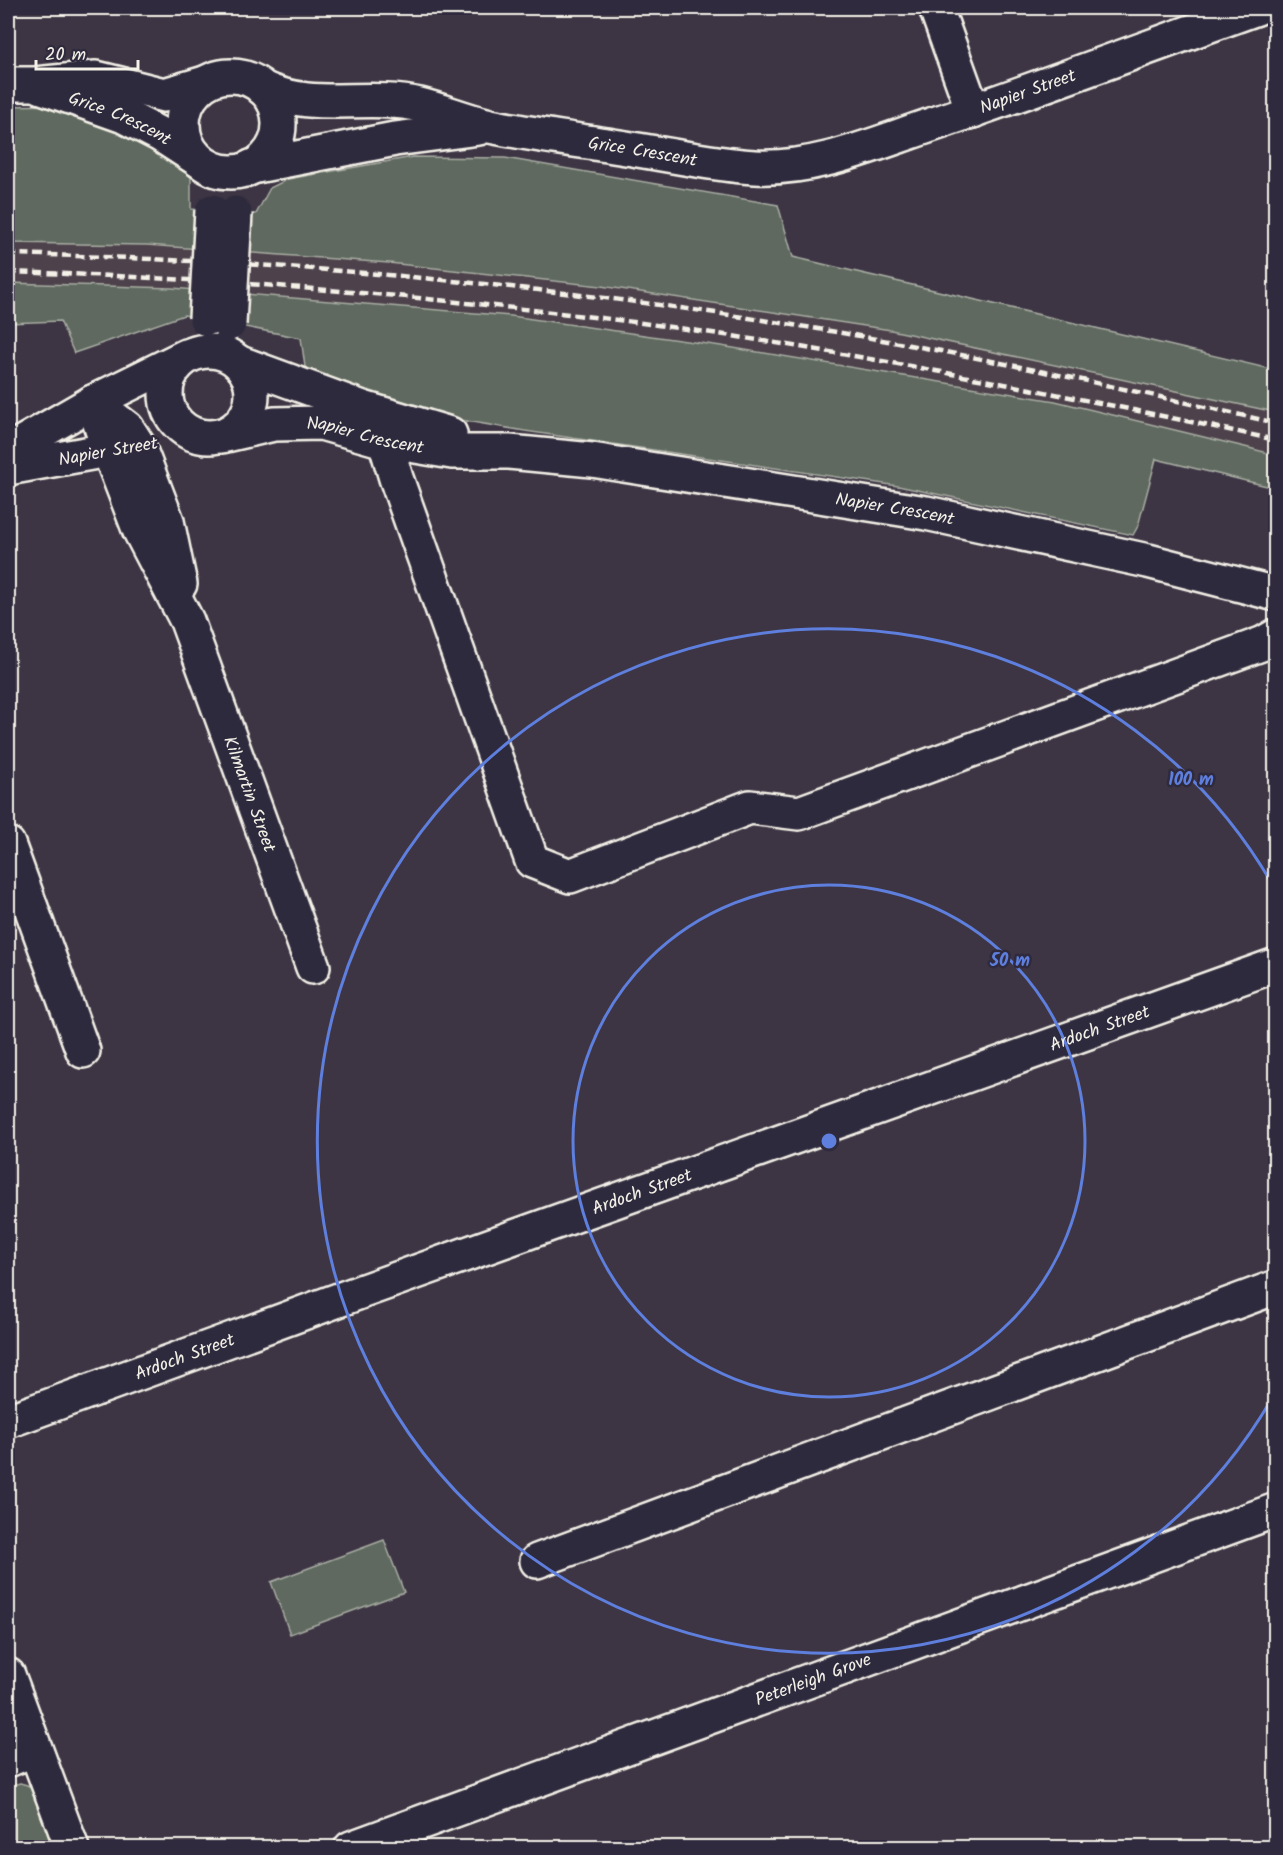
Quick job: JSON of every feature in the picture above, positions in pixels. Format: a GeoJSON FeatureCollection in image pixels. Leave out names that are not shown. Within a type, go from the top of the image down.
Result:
{"type":"FeatureCollection","features":[{"type":"Feature","properties":{"kind":"street"},"geometry":{"type":"LineString","coordinates":[[936,8],[973,111]]}},
{"type":"Feature","properties":{"kind":"street","name":"Napier Street"},"geometry":{"type":"LineString","coordinates":[[796,164],[840,156],[973,111],[1257,8]]}},
{"type":"Feature","properties":{"kind":"street"},"geometry":{"type":"LineString","coordinates":[[217,322],[202,335],[189,355],[172,369],[165,389],[165,400],[173,419],[189,433],[215,436],[239,425],[250,410],[252,390],[246,371],[238,361],[230,340],[217,322],[224,212],[249,168],[268,154],[277,135],[278,115],[270,96],[262,88],[241,77],[216,78],[205,83],[188,101],[183,116],[186,140],[189,148],[202,162],[212,168],[230,172],[249,168]]}},
{"type":"Feature","properties":{"kind":"street","name":"Grice Crescent"},"geometry":{"type":"LineString","coordinates":[[21,84],[96,78],[164,95],[205,83]]}},
{"type":"Feature","properties":{"kind":"street","name":"Grice Crescent"},"geometry":{"type":"LineString","coordinates":[[21,84],[124,116],[159,134],[202,162]]}},
{"type":"Feature","properties":{"kind":"street","name":"Grice Crescent"},"geometry":{"type":"LineString","coordinates":[[262,88],[291,99],[336,102],[387,100],[404,102],[434,108],[493,126],[735,165],[756,167],[796,164]]}},
{"type":"Feature","properties":{"kind":"street","name":"Grice Crescent"},"geometry":{"type":"LineString","coordinates":[[249,168],[374,142],[493,126]]}},
{"type":"Feature","properties":{"kind":"street"},"geometry":{"type":"LineString","coordinates":[[202,162],[211,188],[224,212]]}},
{"type":"Feature","properties":{"kind":"street"},"geometry":{"type":"LineString","coordinates":[[189,355],[214,350],[238,361]]}},
{"type":"Feature","properties":{"kind":"street","name":"Napier Street"},"geometry":{"type":"LineString","coordinates":[[8,451],[93,402],[189,355]]}},
{"type":"Feature","properties":{"kind":"street","name":"Napier Crescent"},"geometry":{"type":"LineString","coordinates":[[238,361],[363,408],[509,452]]}},
{"type":"Feature","properties":{"kind":"street","name":"Kilmartin Street"},"geometry":{"type":"LineString","coordinates":[[93,402],[127,428],[124,448],[140,529],[187,621],[314,967]]}},
{"type":"Feature","properties":{"kind":"street","name":"Napier Crescent"},"geometry":{"type":"LineString","coordinates":[[215,436],[274,424],[309,422],[335,426],[385,441],[452,452],[509,452],[592,460],[926,513],[1148,561],[1275,594]]}},
{"type":"Feature","properties":{"kind":"street","name":"Napier Street"},"geometry":{"type":"LineString","coordinates":[[8,468],[124,448],[215,436]]}},
{"type":"Feature","properties":{"kind":"street"},"geometry":{"type":"LineString","coordinates":[[385,441],[532,861],[570,876],[750,807],[799,813],[1264,643],[1275,636]]}},
{"type":"Feature","properties":{"kind":"street"},"geometry":{"type":"LineString","coordinates":[[8,844],[83,1051]]}},
{"type":"Feature","properties":{"kind":"street","name":"Ardoch Street"},"geometry":{"type":"LineString","coordinates":[[8,1421],[363,1291],[1275,965]]}},
{"type":"Feature","properties":{"kind":"street"},"geometry":{"type":"LineString","coordinates":[[537,1561],[1275,1287]]}},
{"type":"Feature","properties":{"kind":"street","name":"Peterleigh Grove"},"geometry":{"type":"LineString","coordinates":[[351,1848],[1275,1510]]}},
{"type":"Feature","properties":{"kind":"street"},"geometry":{"type":"LineString","coordinates":[[8,1681],[21,1755],[72,1848]]}},
{"type":"Feature","properties":{"kind":"shaded area"},"geometry":{"type":"Polygon","coordinates":[[[8,243],[147,245],[389,263],[601,286],[891,330],[1275,412],[1275,455],[1055,401],[721,346],[511,316],[172,288],[8,283],[8,243]]]}},
{"type":"Feature","properties":{"kind":"green space"},"geometry":{"type":"Polygon","coordinates":[[[59,105],[162,151],[191,176],[191,209],[256,214],[270,188],[288,179],[413,157],[505,158],[778,205],[793,257],[1275,370],[1275,412],[891,330],[601,286],[389,263],[147,245],[8,243],[8,106],[59,105]]]}},
{"type":"Feature","properties":{"kind":"green space"},"geometry":{"type":"Polygon","coordinates":[[[8,283],[172,288],[511,316],[721,346],[1055,401],[1249,448],[1275,455],[1275,488],[1156,459],[1138,526],[1133,535],[898,486],[525,431],[414,412],[306,374],[301,338],[184,315],[74,353],[60,321],[8,323],[8,283]]]}},
{"type":"Feature","properties":{"kind":"green space"},"geometry":{"type":"Polygon","coordinates":[[[384,1540],[404,1592],[290,1634],[271,1582],[384,1540]]]}},
{"type":"Feature","properties":{"kind":"green space"},"geometry":{"type":"Polygon","coordinates":[[[20,1783],[34,1790],[56,1847],[8,1848],[8,1786],[20,1783]]]}},
{"type":"Feature","properties":{"kind":"railway"},"geometry":{"type":"LineString","coordinates":[[8,254],[233,263],[345,271],[458,281],[682,308],[904,344],[1276,423]]}},
{"type":"Feature","properties":{"kind":"railway"},"geometry":{"type":"LineString","coordinates":[[8,272],[223,282],[331,290],[654,325],[932,370],[1276,440]]}}]}
